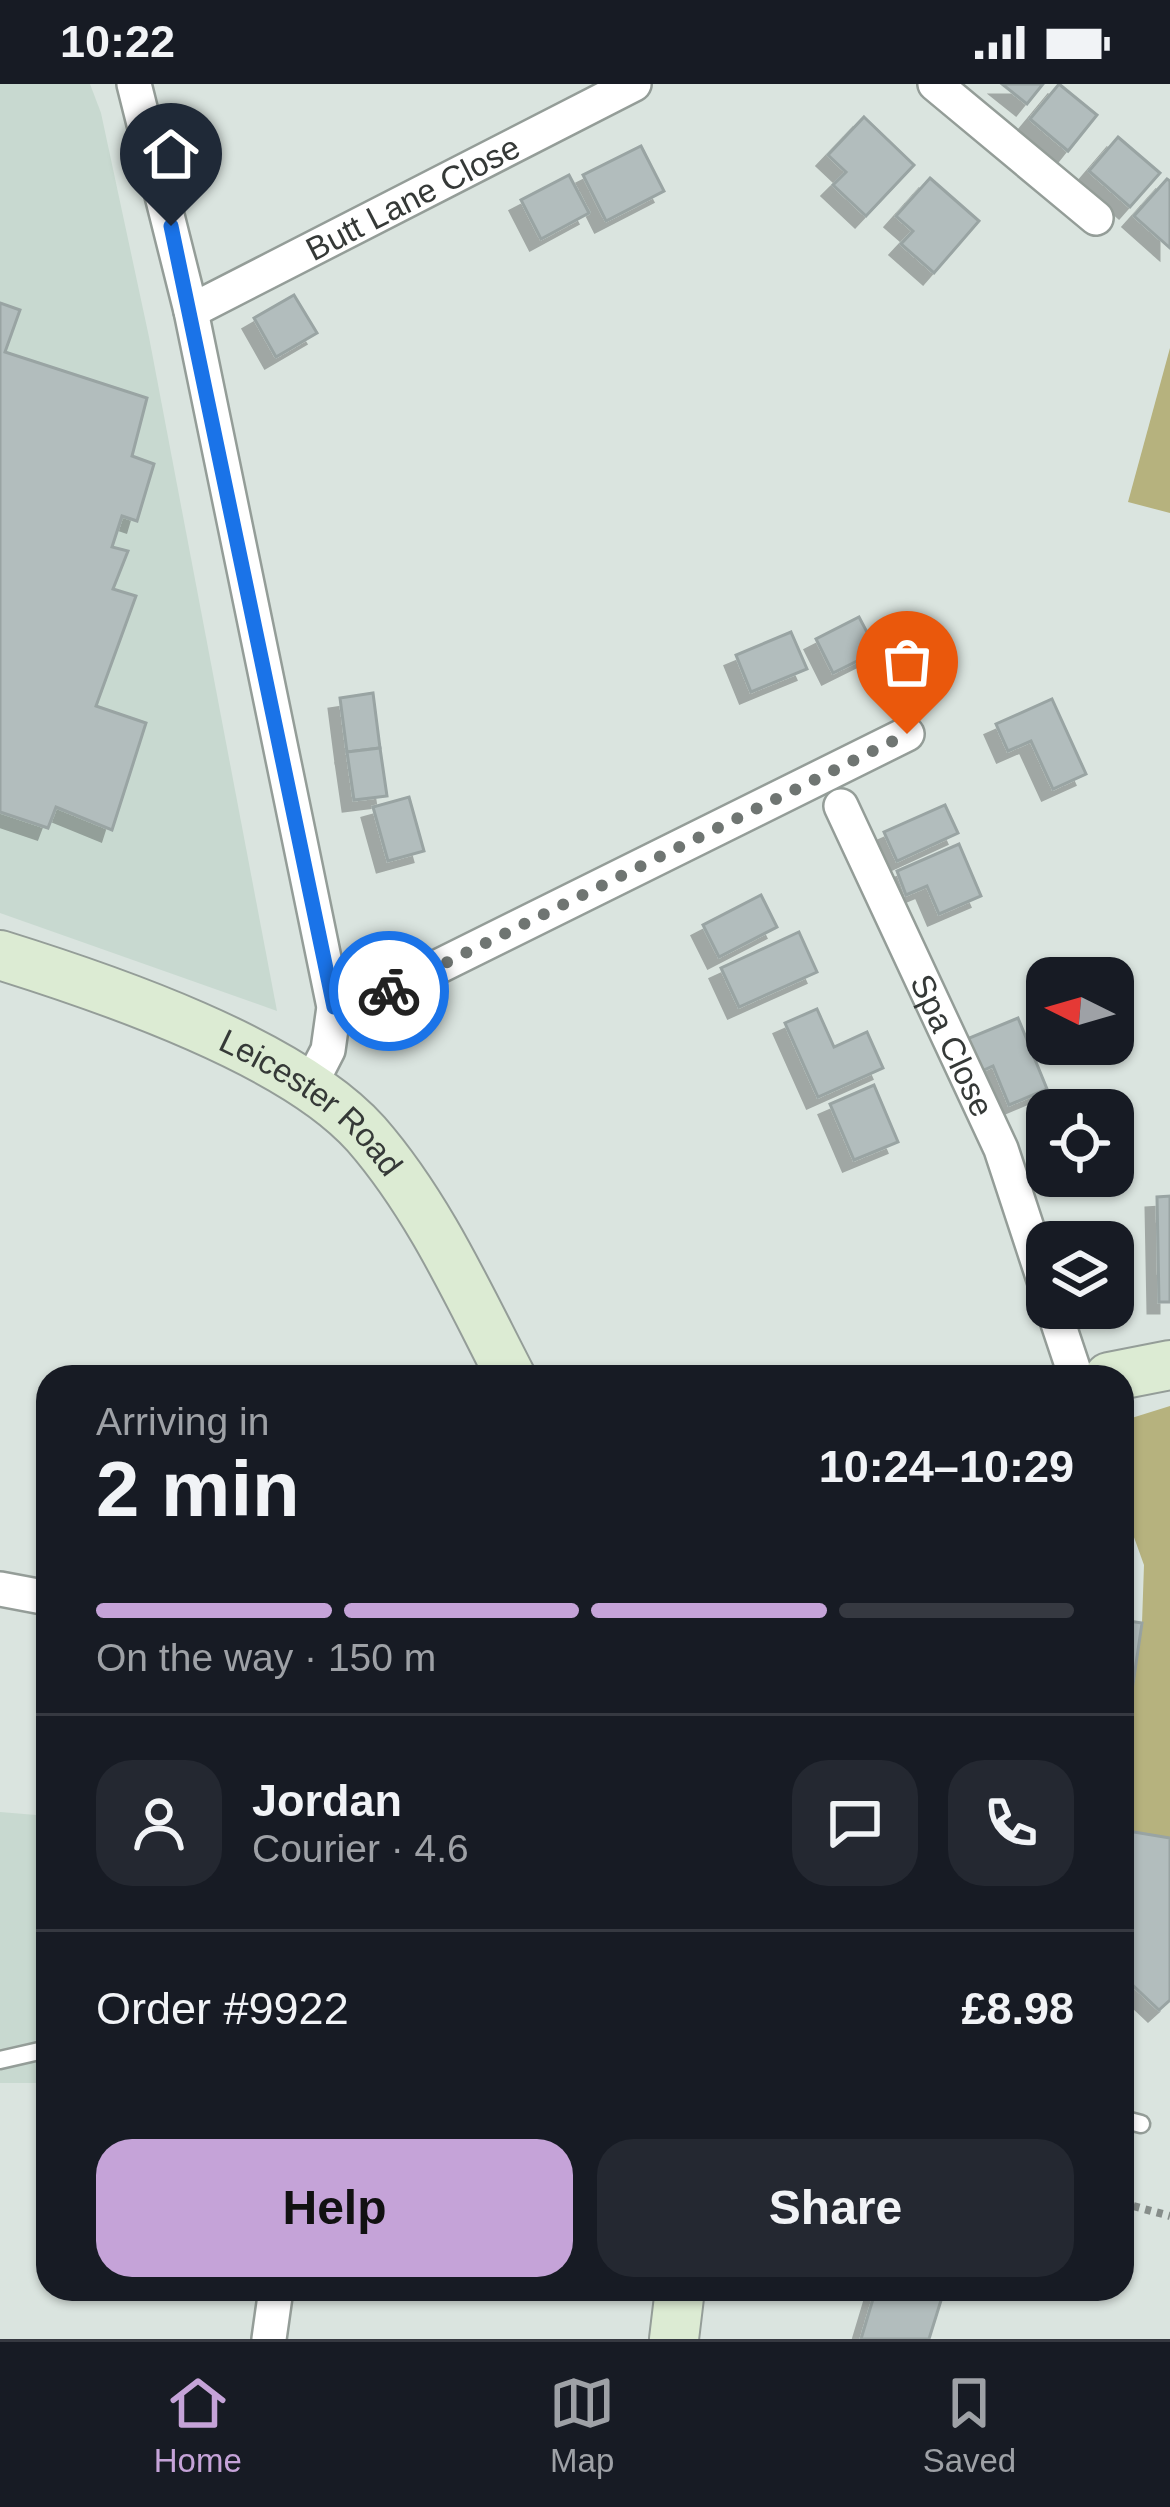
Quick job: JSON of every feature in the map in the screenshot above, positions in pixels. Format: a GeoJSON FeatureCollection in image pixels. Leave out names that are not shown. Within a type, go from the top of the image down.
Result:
{"type":"FeatureCollection","features":[{"type":"Feature","properties":{"kind":"main road","name":"Leicester Road"},"geometry":{"type":"LineString","coordinates":[[0,955],[208,1031],[309,1087],[365,1132],[430,1224],[505,1365]]}},
{"type":"Feature","properties":{"kind":"main road"},"geometry":{"type":"LineString","coordinates":[[1134,1372],[1170,1365]]}},
{"type":"Feature","properties":{"kind":"main road"},"geometry":{"type":"LineString","coordinates":[[674,2339],[679,2301]]}},
{"type":"Feature","properties":{"kind":"street"},"geometry":{"type":"LineString","coordinates":[[134,84],[191,311],[334,1007],[328,1050],[309,1087]]}},
{"type":"Feature","properties":{"kind":"street","name":"Butt Lane Close"},"geometry":{"type":"LineString","coordinates":[[191,311],[634,84]]}},
{"type":"Feature","properties":{"kind":"street"},"geometry":{"type":"LineString","coordinates":[[935,84],[1096,218]]}},
{"type":"Feature","properties":{"kind":"street"},"geometry":{"type":"LineString","coordinates":[[334,1007],[374,999],[907,734]]}},
{"type":"Feature","properties":{"kind":"street","name":"Spa Close"},"geometry":{"type":"LineString","coordinates":[[841,806],[1001,1149],[1026,1225]]}},
{"type":"Feature","properties":{"kind":"street"},"geometry":{"type":"LineString","coordinates":[[1060,1329],[1072,1365]]}},
{"type":"Feature","properties":{"kind":"street"},"geometry":{"type":"LineString","coordinates":[[0,1589],[36,1596]]}},
{"type":"Feature","properties":{"kind":"street"},"geometry":{"type":"LineString","coordinates":[[269,2339],[274,2301]]}},
{"type":"Feature","properties":{"kind":"lane"},"geometry":{"type":"LineString","coordinates":[[0,2060],[36,2052]]}},
{"type":"Feature","properties":{"kind":"lane"},"geometry":{"type":"LineString","coordinates":[[1134,2122],[1141,2124]]}},
{"type":"Feature","properties":{"kind":"path"},"geometry":{"type":"LineString","coordinates":[[1134,2206],[1170,2216]]}},
{"type":"Feature","properties":{"kind":"shaded area"},"geometry":{"type":"Polygon","coordinates":[[[0,84],[90,84],[101,113],[149,337],[277,1011],[0,913],[0,84]]]}},
{"type":"Feature","properties":{"kind":"shaded area"},"geometry":{"type":"Polygon","coordinates":[[[1170,348],[1170,513],[1128,502],[1170,348]]]}},
{"type":"Feature","properties":{"kind":"shaded area"},"geometry":{"type":"Polygon","coordinates":[[[1170,1406],[1170,1838],[1134,1832],[1134,1677],[1144,1565],[1134,1537],[1134,1417],[1170,1406]]]}},
{"type":"Feature","properties":{"kind":"shaded area"},"geometry":{"type":"Polygon","coordinates":[[[0,1812],[36,1815],[36,2083],[0,2083],[0,1812]]]}},
{"type":"Feature","properties":{"kind":"building"},"geometry":{"type":"Polygon","coordinates":[[[1002,84],[1043,84],[1027,104],[1002,84]]]}},
{"type":"Feature","properties":{"kind":"building"},"geometry":{"type":"Polygon","coordinates":[[[1059,84],[1097,115],[1068,151],[1030,119],[1059,84]]]}},
{"type":"Feature","properties":{"kind":"building"},"geometry":{"type":"Polygon","coordinates":[[[864,117],[914,165],[866,216],[833,185],[846,172],[828,155],[864,117]]]}},
{"type":"Feature","properties":{"kind":"building"},"geometry":{"type":"Polygon","coordinates":[[[1118,137],[1160,173],[1130,207],[1089,171],[1118,137]]]}},
{"type":"Feature","properties":{"kind":"building"},"geometry":{"type":"Polygon","coordinates":[[[641,146],[664,191],[606,221],[583,175],[641,146]]]}},
{"type":"Feature","properties":{"kind":"building"},"geometry":{"type":"Polygon","coordinates":[[[569,175],[589,213],[541,239],[521,200],[569,175]]]}},
{"type":"Feature","properties":{"kind":"building"},"geometry":{"type":"Polygon","coordinates":[[[930,178],[979,221],[934,273],[901,244],[913,231],[896,216],[930,178]]]}},
{"type":"Feature","properties":{"kind":"building"},"geometry":{"type":"Polygon","coordinates":[[[1170,181],[1170,248],[1134,216],[1170,181]]]}},
{"type":"Feature","properties":{"kind":"building"},"geometry":{"type":"Polygon","coordinates":[[[294,295],[317,333],[276,357],[254,318],[294,295]]]}},
{"type":"Feature","properties":{"kind":"building"},"geometry":{"type":"Polygon","coordinates":[[[0,303],[20,310],[5,352],[147,398],[132,456],[154,464],[137,521],[122,516],[112,547],[128,551],[113,589],[136,596],[96,706],[146,723],[112,830],[56,807],[48,828],[0,812],[0,303]]]}},
{"type":"Feature","properties":{"kind":"building"},"geometry":{"type":"Polygon","coordinates":[[[859,617],[877,651],[833,673],[816,639],[859,617]]]}},
{"type":"Feature","properties":{"kind":"building"},"geometry":{"type":"Polygon","coordinates":[[[791,632],[807,669],[751,692],[736,655],[791,632]]]}},
{"type":"Feature","properties":{"kind":"building"},"geometry":{"type":"Polygon","coordinates":[[[373,693],[380,748],[347,752],[340,698],[373,693]]]}},
{"type":"Feature","properties":{"kind":"building"},"geometry":{"type":"Polygon","coordinates":[[[1052,699],[1086,774],[1053,789],[1031,741],[1008,751],[996,724],[1052,699]]]}},
{"type":"Feature","properties":{"kind":"building"},"geometry":{"type":"Polygon","coordinates":[[[380,748],[387,796],[354,800],[347,752],[380,748]]]}},
{"type":"Feature","properties":{"kind":"building"},"geometry":{"type":"Polygon","coordinates":[[[409,797],[424,851],[388,861],[373,807],[409,797]]]}},
{"type":"Feature","properties":{"kind":"building"},"geometry":{"type":"Polygon","coordinates":[[[945,805],[958,833],[897,861],[884,832],[945,805]]]}},
{"type":"Feature","properties":{"kind":"building"},"geometry":{"type":"Polygon","coordinates":[[[959,844],[981,896],[939,914],[927,886],[906,895],[897,871],[959,844]]]}},
{"type":"Feature","properties":{"kind":"building"},"geometry":{"type":"Polygon","coordinates":[[[761,895],[777,927],[719,957],[703,925],[761,895]]]}},
{"type":"Feature","properties":{"kind":"building"},"geometry":{"type":"Polygon","coordinates":[[[799,932],[817,972],[739,1007],[721,968],[799,932]]]}},
{"type":"Feature","properties":{"kind":"building"},"geometry":{"type":"Polygon","coordinates":[[[817,1009],[834,1047],[867,1032],[883,1068],[818,1097],[785,1023],[817,1009]]]}},
{"type":"Feature","properties":{"kind":"building"},"geometry":{"type":"Polygon","coordinates":[[[1018,1018],[1026,1038],[1026,1065],[1037,1065],[1047,1089],[1026,1089],[1026,1098],[1009,1105],[993,1066],[975,1074],[962,1041],[1018,1018]]]}},
{"type":"Feature","properties":{"kind":"building"},"geometry":{"type":"Polygon","coordinates":[[[874,1085],[898,1142],[854,1160],[830,1104],[874,1085]]]}},
{"type":"Feature","properties":{"kind":"building"},"geometry":{"type":"Polygon","coordinates":[[[1170,1196],[1170,1302],[1159,1302],[1157,1197],[1170,1196]]]}},
{"type":"Feature","properties":{"kind":"building"},"geometry":{"type":"Polygon","coordinates":[[[1134,1622],[1142,1623],[1134,1677],[1134,1622]]]}},
{"type":"Feature","properties":{"kind":"building"},"geometry":{"type":"Polygon","coordinates":[[[1134,1832],[1170,1838],[1170,2000],[1159,2010],[1134,1986],[1134,1832]]]}},
{"type":"Feature","properties":{"kind":"building"},"geometry":{"type":"Polygon","coordinates":[[[872,2301],[941,2301],[929,2339],[861,2339],[872,2301]]]}},
{"type":"Feature","properties":{"kind":"way so far"},"geometry":{"type":"LineString","coordinates":[[389,991],[907,734]]}},
{"type":"Feature","properties":{"kind":"route"},"geometry":{"type":"LineString","coordinates":[[171,226],[334,1007],[389,991]]}}]}
